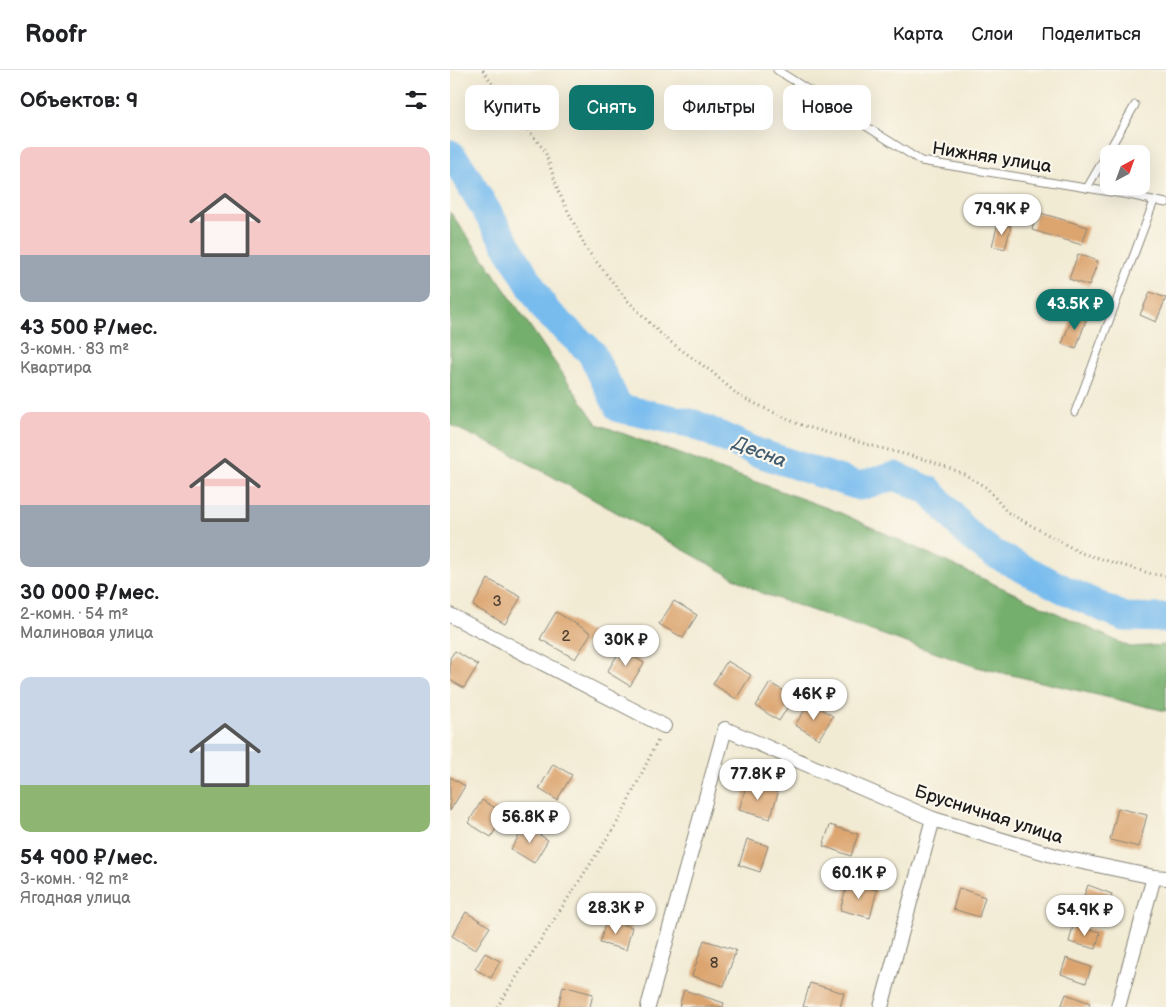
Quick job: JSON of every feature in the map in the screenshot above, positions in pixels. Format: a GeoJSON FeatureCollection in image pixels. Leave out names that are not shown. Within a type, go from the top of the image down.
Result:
{"type":"FeatureCollection","features":[{"type":"Feature","properties":{"kind":"street"},"geometry":{"type":"LineString","coordinates":[[450,615],[664,726]]}},
{"type":"Feature","properties":{"kind":"street","name":"Брусничная улица"},"geometry":{"type":"LineString","coordinates":[[648,1007],[725,729],[932,820],[1059,857],[1160,877]]}},
{"type":"Feature","properties":{"kind":"street"},"geometry":{"type":"LineString","coordinates":[[882,1007],[932,820]]}},
{"type":"Feature","properties":{"kind":"street"},"geometry":{"type":"LineString","coordinates":[[1118,1007],[1160,877]]}},
{"type":"Feature","properties":{"kind":"lane","name":"Нижняя улица"},"geometry":{"type":"LineString","coordinates":[[777,70],[921,161],[1129,195],[1166,203]]}},
{"type":"Feature","properties":{"kind":"lane"},"geometry":{"type":"LineString","coordinates":[[1087,188],[1135,105]]}},
{"type":"Feature","properties":{"kind":"lane"},"geometry":{"type":"LineString","coordinates":[[1075,412],[1154,201]]}},
{"type":"Feature","properties":{"kind":"path"},"geometry":{"type":"LineString","coordinates":[[483,70],[497,91],[545,151],[559,193],[586,250],[626,300],[665,338],[712,372],[739,396],[798,424],[931,461],[964,474],[987,488],[1007,512],[1081,553],[1152,574],[1166,576]]}},
{"type":"Feature","properties":{"kind":"path"},"geometry":{"type":"LineString","coordinates":[[496,1007],[619,820],[664,726]]}},
{"type":"Feature","properties":{"kind":"green space"},"geometry":{"type":"Polygon","coordinates":[[[450,212],[597,424],[841,513],[1130,647],[1166,645],[1166,711],[977,667],[761,593],[510,453],[450,425],[450,212]]]}},
{"type":"Feature","properties":{"kind":"building"},"geometry":{"type":"Polygon","coordinates":[[[1037,212],[1088,227],[1082,245],[1032,230],[1037,212]]]}},
{"type":"Feature","properties":{"kind":"building"},"geometry":{"type":"Polygon","coordinates":[[[998,223],[1011,226],[1005,249],[992,246],[998,223]]]}},
{"type":"Feature","properties":{"kind":"building"},"geometry":{"type":"Polygon","coordinates":[[[1078,254],[1098,261],[1089,286],[1069,279],[1078,254]]]}},
{"type":"Feature","properties":{"kind":"building"},"geometry":{"type":"Polygon","coordinates":[[[1150,292],[1166,298],[1156,322],[1140,315],[1150,292]]]}},
{"type":"Feature","properties":{"kind":"building"},"geometry":{"type":"Polygon","coordinates":[[[1074,312],[1087,317],[1076,349],[1062,344],[1074,312]]]}},
{"type":"Feature","properties":{"kind":"building"},"geometry":{"type":"Polygon","coordinates":[[[488,579],[521,597],[505,624],[473,606],[488,579]]]}},
{"type":"Feature","properties":{"kind":"building"},"geometry":{"type":"Polygon","coordinates":[[[674,601],[697,615],[683,638],[659,624],[674,601]]]}},
{"type":"Feature","properties":{"kind":"building"},"geometry":{"type":"Polygon","coordinates":[[[556,612],[591,633],[575,659],[540,639],[556,612]]]}},
{"type":"Feature","properties":{"kind":"building"},"geometry":{"type":"Polygon","coordinates":[[[621,649],[644,663],[630,686],[607,672],[621,649]]]}},
{"type":"Feature","properties":{"kind":"building"},"geometry":{"type":"Polygon","coordinates":[[[455,651],[478,665],[464,688],[450,680],[450,658],[455,651]]]}},
{"type":"Feature","properties":{"kind":"building"},"geometry":{"type":"Polygon","coordinates":[[[727,661],[751,675],[736,699],[713,684],[727,661]]]}},
{"type":"Feature","properties":{"kind":"building"},"geometry":{"type":"Polygon","coordinates":[[[770,683],[794,697],[779,721],[756,706],[770,683]]]}},
{"type":"Feature","properties":{"kind":"building"},"geometry":{"type":"Polygon","coordinates":[[[810,702],[833,716],[819,739],[795,725],[810,702]]]}},
{"type":"Feature","properties":{"kind":"building"},"geometry":{"type":"Polygon","coordinates":[[[553,764],[572,775],[557,800],[539,789],[553,764]]]}},
{"type":"Feature","properties":{"kind":"building"},"geometry":{"type":"Polygon","coordinates":[[[450,777],[465,786],[450,811],[450,777]]]}},
{"type":"Feature","properties":{"kind":"building"},"geometry":{"type":"Polygon","coordinates":[[[747,783],[778,793],[770,819],[739,810],[747,783]]]}},
{"type":"Feature","properties":{"kind":"building"},"geometry":{"type":"Polygon","coordinates":[[[482,800],[505,814],[491,837],[468,823],[482,800]]]}},
{"type":"Feature","properties":{"kind":"building"},"geometry":{"type":"Polygon","coordinates":[[[1118,808],[1147,815],[1139,847],[1110,840],[1118,808]]]}},
{"type":"Feature","properties":{"kind":"building"},"geometry":{"type":"Polygon","coordinates":[[[830,825],[858,834],[851,856],[823,846],[830,825]]]}},
{"type":"Feature","properties":{"kind":"building"},"geometry":{"type":"Polygon","coordinates":[[[525,826],[548,840],[534,863],[511,849],[525,826]]]}},
{"type":"Feature","properties":{"kind":"building"},"geometry":{"type":"Polygon","coordinates":[[[747,839],[768,846],[760,872],[739,865],[747,839]]]}},
{"type":"Feature","properties":{"kind":"building"},"geometry":{"type":"Polygon","coordinates":[[[848,882],[877,890],[870,918],[840,910],[848,882]]]}},
{"type":"Feature","properties":{"kind":"building"},"geometry":{"type":"Polygon","coordinates":[[[1088,885],[1112,894],[1106,911],[1082,901],[1088,885]]]}},
{"type":"Feature","properties":{"kind":"building"},"geometry":{"type":"Polygon","coordinates":[[[959,888],[985,897],[979,917],[953,909],[959,888]]]}},
{"type":"Feature","properties":{"kind":"building"},"geometry":{"type":"Polygon","coordinates":[[[466,912],[490,927],[475,950],[452,936],[466,912]]]}},
{"type":"Feature","properties":{"kind":"building"},"geometry":{"type":"Polygon","coordinates":[[[606,920],[632,927],[626,950],[600,943],[606,920]]]}},
{"type":"Feature","properties":{"kind":"building"},"geometry":{"type":"Polygon","coordinates":[[[1073,926],[1100,932],[1096,949],[1069,942],[1073,926]]]}},
{"type":"Feature","properties":{"kind":"building"},"geometry":{"type":"Polygon","coordinates":[[[704,940],[736,950],[724,986],[692,976],[704,940]]]}},
{"type":"Feature","properties":{"kind":"building"},"geometry":{"type":"Polygon","coordinates":[[[485,953],[500,961],[491,978],[475,969],[485,953]]]}},
{"type":"Feature","properties":{"kind":"building"},"geometry":{"type":"Polygon","coordinates":[[[1066,958],[1091,967],[1086,983],[1061,974],[1066,958]]]}},
{"type":"Feature","properties":{"kind":"building"},"geometry":{"type":"Polygon","coordinates":[[[810,983],[844,993],[840,1007],[803,1007],[810,983]]]}},
{"type":"Feature","properties":{"kind":"building"},"geometry":{"type":"Polygon","coordinates":[[[563,986],[593,994],[590,1007],[558,1007],[563,986]]]}},
{"type":"Feature","properties":{"kind":"building"},"geometry":{"type":"Polygon","coordinates":[[[684,990],[724,1003],[723,1007],[679,1007],[684,990]]]}},
{"type":"Feature","properties":{"kind":"building"},"geometry":{"type":"Polygon","coordinates":[[[1066,994],[1090,1003],[1089,1007],[1061,1007],[1066,994]]]}},
{"type":"Feature","properties":{"kind":"waterway","name":"Десна"},"geometry":{"type":"LineString","coordinates":[[450,154],[461,168],[546,311],[591,352],[619,408],[694,424],[756,452],[859,486],[895,476],[930,491],[969,535],[991,552],[1063,589],[1124,617],[1166,618]]}}]}
